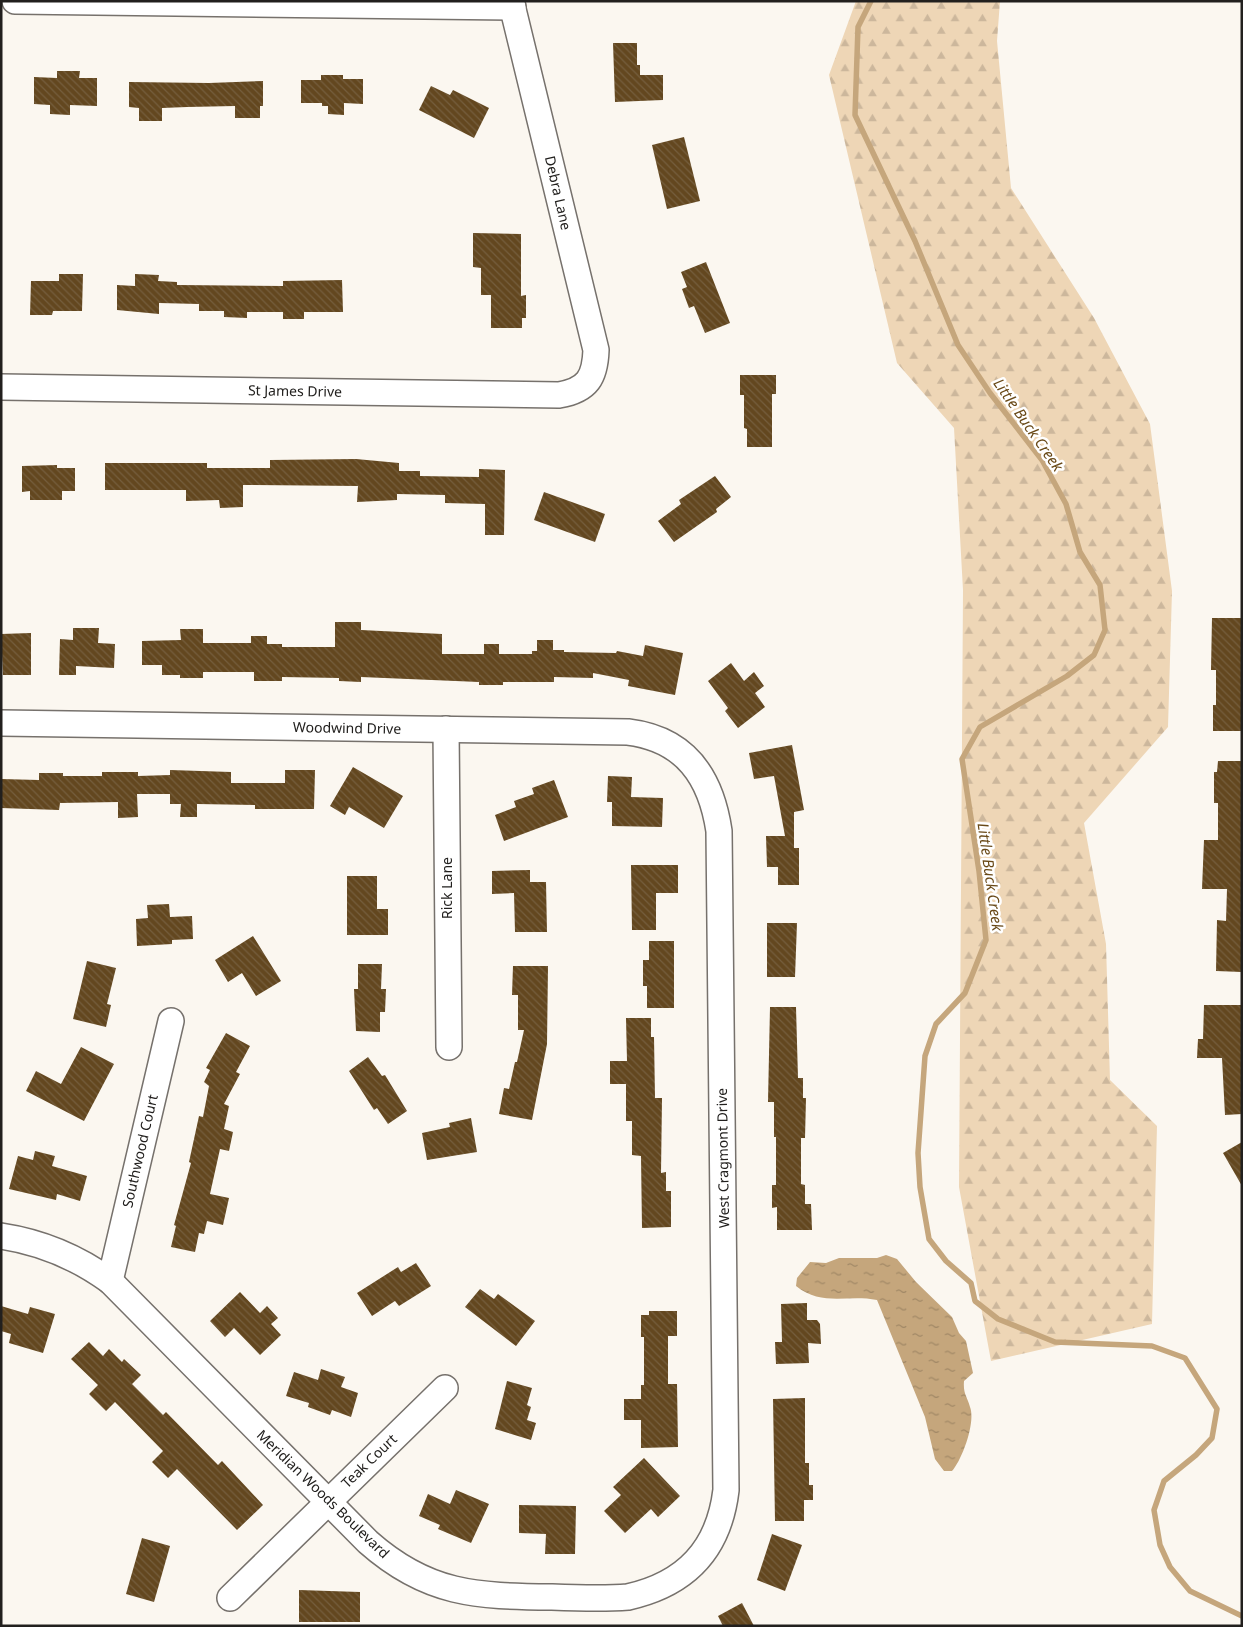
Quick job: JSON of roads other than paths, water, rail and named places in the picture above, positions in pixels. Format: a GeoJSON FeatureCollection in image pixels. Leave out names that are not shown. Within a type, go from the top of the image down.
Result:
{"type":"FeatureCollection","features":[{"type":"Feature","properties":{"kind":"street"},"geometry":{"type":"LineString","coordinates":[[15,1],[512,4]]}},
{"type":"Feature","properties":{"kind":"street","name":"Debra Lane"},"geometry":{"type":"LineString","coordinates":[[512,4],[596,350],[595,366],[586,383]]}},
{"type":"Feature","properties":{"kind":"street","name":"St James Drive"},"geometry":{"type":"LineString","coordinates":[[1,387],[559,395],[575,391],[586,383]]}},
{"type":"Feature","properties":{"kind":"street","name":"Woodwind Drive"},"geometry":{"type":"LineString","coordinates":[[1,723],[628,732],[661,741],[686,758]]}},
{"type":"Feature","properties":{"kind":"street","name":"Rick Lane"},"geometry":{"type":"LineString","coordinates":[[446,729],[449,1047]]}},
{"type":"Feature","properties":{"kind":"street","name":"West Cragmont Drive"},"geometry":{"type":"LineString","coordinates":[[686,758],[702,776],[710,791],[716,806],[719,831],[726,1490],[718,1528],[697,1560]]}},
{"type":"Feature","properties":{"kind":"street","name":"Southwood Court"},"geometry":{"type":"LineString","coordinates":[[110,1281],[170,1021]]}},
{"type":"Feature","properties":{"kind":"street","name":"Meridian Woods Boulevard"},"geometry":{"type":"LineString","coordinates":[[1,1236],[39,1244],[64,1253],[110,1281],[368,1542],[402,1569],[434,1584],[468,1594],[493,1596],[628,1597],[644,1594],[665,1585],[680,1576],[697,1560]]}},
{"type":"Feature","properties":{"kind":"street","name":"Teak Court"},"geometry":{"type":"LineString","coordinates":[[230,1598],[445,1388]]}},
{"type":"Feature","properties":{"kind":"water"},"geometry":{"type":"Polygon","coordinates":[[[886,1255],[897,1259],[916,1282],[952,1317],[959,1333],[966,1341],[973,1373],[964,1381],[971,1422],[964,1450],[952,1471],[944,1471],[935,1459],[925,1417],[877,1300],[825,1298],[806,1292],[796,1286],[797,1278],[810,1262],[826,1263],[839,1258],[877,1258],[886,1255]]]}},
{"type":"Feature","properties":{"kind":"waterway","name":"Little Buck Creek"},"geometry":{"type":"LineString","coordinates":[[871,1],[858,27],[855,115],[915,241],[958,345],[990,393],[1042,460],[1066,504],[1080,552],[1100,585],[1105,630],[1094,655],[1067,676],[980,727],[962,759],[979,871],[986,940],[965,993],[936,1024],[925,1056],[918,1153],[920,1187],[929,1239],[946,1261],[971,1283],[975,1301],[998,1319],[1055,1342],[1152,1346],[1185,1358],[1217,1409],[1212,1438],[1196,1455],[1164,1481],[1154,1510],[1160,1545],[1170,1567],[1190,1591],[1242,1616]]}}]}
